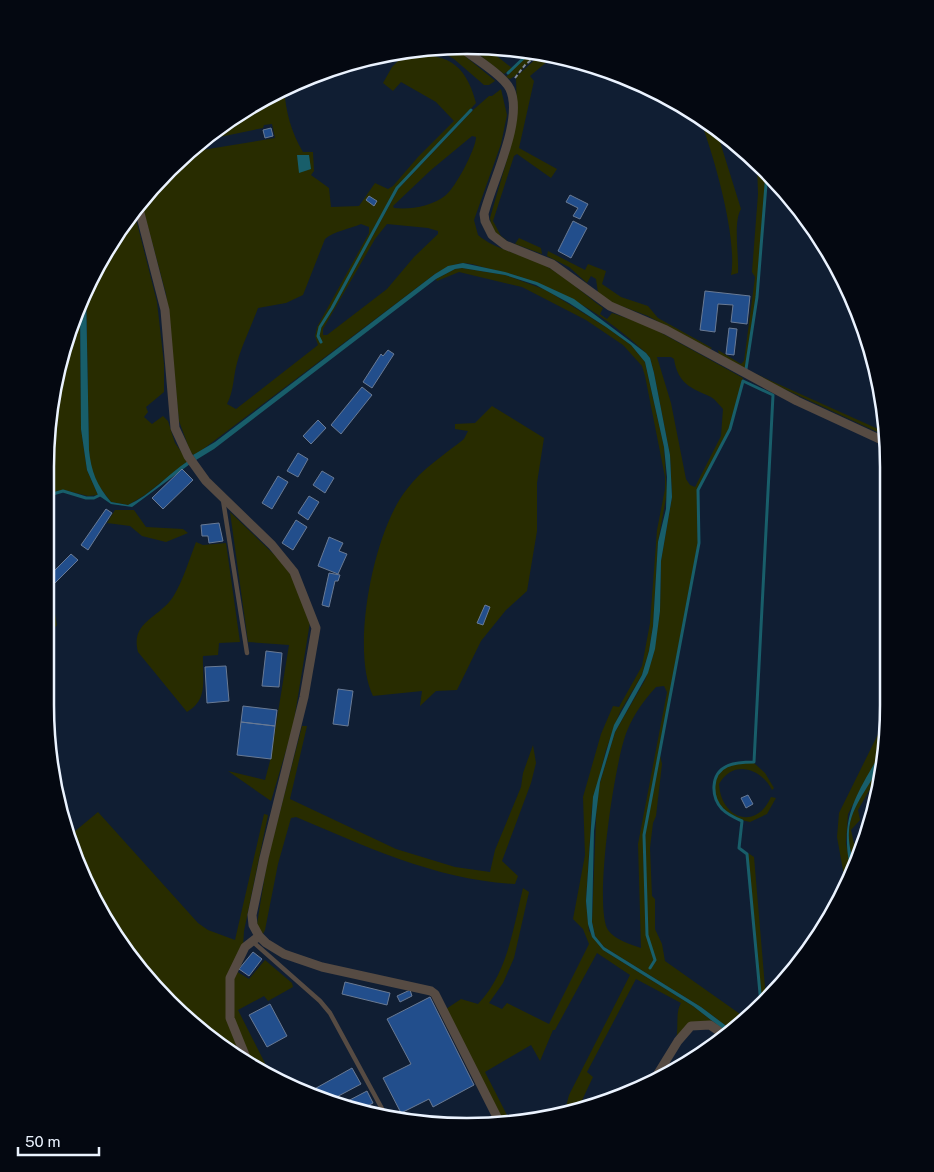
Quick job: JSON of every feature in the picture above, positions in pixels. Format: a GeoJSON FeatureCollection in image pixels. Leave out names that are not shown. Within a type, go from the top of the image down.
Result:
{"type":"FeatureCollection","features":[{"type":"Feature","properties":{"kind":"street"},"geometry":{"type":"LineString","coordinates":[[469,54],[509,87],[513,100],[514,114],[484,214],[485,222],[492,235],[505,245],[552,264],[610,306],[666,330],[796,401],[879,439]]}},
{"type":"Feature","properties":{"kind":"street"},"geometry":{"type":"LineString","coordinates":[[140,214],[165,310],[175,428],[188,456],[206,482],[272,545],[294,572],[316,628],[302,706],[276,804],[252,915],[255,939]]}},
{"type":"Feature","properties":{"kind":"street"},"geometry":{"type":"LineString","coordinates":[[245,1054],[229,1012],[230,978],[245,947],[255,939]]}},
{"type":"Feature","properties":{"kind":"street"},"geometry":{"type":"LineString","coordinates":[[255,939],[274,950],[298,959],[366,977],[431,991],[435,994],[497,1117]]}},
{"type":"Feature","properties":{"kind":"street"},"geometry":{"type":"LineString","coordinates":[[660,1071],[678,1041],[691,1026],[710,1025],[720,1032]]}},
{"type":"Feature","properties":{"kind":"lane"},"geometry":{"type":"LineString","coordinates":[[223,499],[247,653]]}},
{"type":"Feature","properties":{"kind":"lane"},"geometry":{"type":"LineString","coordinates":[[255,939],[316,997],[330,1013],[382,1109]]}},
{"type":"Feature","properties":{"kind":"path"},"geometry":{"type":"LineString","coordinates":[[509,87],[525,65],[533,59]]}},
{"type":"Feature","properties":{"kind":"shaded area"},"geometry":{"type":"Polygon","coordinates":[[[463,54],[495,81],[489,85],[484,85],[447,55],[463,54]]]}},
{"type":"Feature","properties":{"kind":"shaded area"},"geometry":{"type":"Polygon","coordinates":[[[479,54],[496,55],[512,68],[504,74],[479,54]]]}},
{"type":"Feature","properties":{"kind":"shaded area"},"geometry":{"type":"Polygon","coordinates":[[[430,56],[443,58],[460,69],[466,78],[476,103],[397,188],[332,308],[319,327],[317,336],[320,343],[318,332],[320,328],[333,309],[398,189],[472,111],[489,96],[492,96],[501,89],[507,115],[501,144],[474,220],[478,235],[493,245],[538,262],[553,270],[603,308],[600,314],[607,319],[612,313],[647,325],[743,378],[729,429],[697,489],[698,543],[646,819],[643,849],[646,935],[654,960],[651,968],[656,960],[647,935],[644,849],[647,820],[660,755],[662,764],[650,848],[652,896],[655,899],[655,929],[662,944],[665,961],[740,1015],[727,1026],[701,1007],[604,947],[595,936],[592,922],[597,793],[615,732],[645,680],[653,656],[660,611],[661,561],[672,497],[670,455],[654,373],[650,358],[646,353],[611,324],[574,300],[554,290],[512,274],[463,263],[435,274],[198,453],[193,455],[190,451],[179,421],[166,294],[143,210],[175,175],[202,150],[275,138],[272,124],[264,125],[263,128],[217,138],[237,123],[285,96],[295,137],[303,152],[313,152],[314,171],[311,175],[329,188],[331,207],[359,206],[375,183],[388,189],[393,186],[418,157],[454,121],[436,102],[401,82],[393,91],[383,83],[392,67],[400,60],[430,56]],[[472,136],[431,170],[393,206],[394,208],[421,206],[435,202],[446,195],[454,185],[473,150],[476,137],[472,136]],[[361,224],[337,232],[325,239],[303,295],[286,303],[258,308],[239,356],[227,404],[236,409],[318,345],[315,336],[317,327],[369,233],[369,227],[361,224]],[[387,224],[375,239],[323,329],[323,335],[327,335],[387,289],[414,257],[438,234],[438,231],[428,228],[387,224]],[[657,357],[671,403],[686,479],[690,485],[695,487],[721,436],[723,409],[713,398],[692,388],[682,380],[674,359],[671,357],[657,357]],[[664,686],[656,687],[633,719],[622,747],[607,832],[604,864],[604,916],[608,930],[619,939],[641,948],[638,844],[667,692],[664,686]]]}},
{"type":"Feature","properties":{"kind":"shaded area"},"geometry":{"type":"Polygon","coordinates":[[[525,58],[533,59],[515,76],[510,79],[506,77],[525,58]]]}},
{"type":"Feature","properties":{"kind":"shaded area"},"geometry":{"type":"Polygon","coordinates":[[[535,60],[547,62],[530,76],[534,81],[519,148],[557,169],[551,178],[517,154],[514,156],[493,221],[501,236],[508,241],[495,232],[490,218],[510,149],[517,117],[516,77],[535,60]]]}},
{"type":"Feature","properties":{"kind":"shaded area"},"geometry":{"type":"Polygon","coordinates":[[[703,127],[719,139],[741,209],[737,222],[738,273],[731,275],[731,240],[728,218],[711,151],[703,127]]]}},
{"type":"Feature","properties":{"kind":"shaded area"},"geometry":{"type":"Polygon","coordinates":[[[297,155],[309,155],[311,169],[299,173],[297,155]]]}},
{"type":"Feature","properties":{"kind":"shaded area"},"geometry":{"type":"Polygon","coordinates":[[[757,173],[765,182],[756,297],[745,369],[878,429],[878,433],[745,371],[719,355],[718,350],[741,364],[744,361],[755,277],[752,272],[758,194],[757,173]]]}},
{"type":"Feature","properties":{"kind":"shaded area"},"geometry":{"type":"Polygon","coordinates":[[[136,219],[157,302],[164,364],[164,392],[146,407],[148,412],[144,417],[152,424],[163,416],[168,421],[175,443],[188,461],[145,495],[128,505],[111,502],[98,485],[91,469],[86,306],[109,260],[136,219]]]}},
{"type":"Feature","properties":{"kind":"shaded area"},"geometry":{"type":"Polygon","coordinates":[[[519,238],[541,248],[542,254],[515,244],[519,238]]]}},
{"type":"Feature","properties":{"kind":"shaded area"},"geometry":{"type":"Polygon","coordinates":[[[548,251],[585,270],[588,264],[606,271],[602,284],[621,297],[648,306],[658,318],[712,348],[708,350],[648,316],[613,303],[598,293],[596,279],[591,276],[587,283],[569,267],[547,256],[548,251]]]}},
{"type":"Feature","properties":{"kind":"shaded area"},"geometry":{"type":"Polygon","coordinates":[[[463,263],[505,272],[537,282],[574,299],[650,358],[670,455],[672,497],[661,561],[660,611],[655,649],[648,673],[615,732],[600,782],[594,831],[592,922],[595,936],[604,947],[701,1007],[727,1026],[723,1029],[693,1006],[603,950],[592,937],[588,924],[586,901],[593,797],[614,725],[642,675],[649,651],[653,626],[658,542],[666,509],[667,477],[664,447],[645,362],[631,345],[569,303],[536,285],[505,275],[462,268],[455,269],[436,279],[214,449],[196,460],[193,455],[215,442],[448,266],[463,263]]]}},
{"type":"Feature","properties":{"kind":"shaded area"},"geometry":{"type":"Polygon","coordinates":[[[462,268],[505,275],[546,290],[606,327],[631,345],[645,362],[664,447],[667,493],[658,542],[653,626],[649,651],[642,675],[620,712],[606,750],[592,807],[586,901],[589,931],[603,950],[693,1006],[723,1029],[705,1022],[676,1040],[678,1011],[681,1003],[636,979],[587,1072],[593,1077],[581,1102],[566,1106],[569,1095],[630,975],[597,953],[555,1030],[553,1030],[540,1061],[531,1045],[485,1072],[507,1116],[500,1117],[446,1009],[461,999],[478,1004],[488,992],[503,964],[523,888],[529,892],[514,958],[503,983],[489,1003],[502,1009],[507,1003],[549,1024],[589,944],[583,929],[573,919],[585,855],[583,797],[601,734],[613,706],[619,707],[642,666],[650,623],[657,530],[665,489],[665,477],[642,366],[623,345],[586,320],[522,287],[459,272],[437,281],[436,279],[455,269],[462,268]]]}},
{"type":"Feature","properties":{"kind":"shaded area"},"geometry":{"type":"Polygon","coordinates":[[[86,306],[89,450],[91,465],[98,484],[111,502],[128,505],[144,496],[188,461],[190,464],[132,507],[111,504],[98,495],[87,470],[81,429],[80,322],[86,306]]]}},
{"type":"Feature","properties":{"kind":"shaded area"},"geometry":{"type":"Polygon","coordinates":[[[80,322],[81,429],[87,470],[98,495],[88,496],[64,490],[54,492],[57,413],[68,360],[80,322]]]}},
{"type":"Feature","properties":{"kind":"shaded area"},"geometry":{"type":"Polygon","coordinates":[[[492,406],[544,438],[537,483],[537,531],[527,591],[506,610],[481,641],[457,690],[436,691],[420,706],[422,691],[373,696],[367,675],[364,649],[365,620],[376,560],[395,507],[407,489],[420,475],[464,439],[468,431],[455,429],[455,424],[475,423],[492,406]]]}},
{"type":"Feature","properties":{"kind":"shaded area"},"geometry":{"type":"Polygon","coordinates":[[[115,510],[134,510],[146,527],[183,529],[188,533],[166,542],[142,536],[130,526],[107,523],[115,510]]]}},
{"type":"Feature","properties":{"kind":"shaded area"},"geometry":{"type":"Polygon","coordinates":[[[230,512],[288,568],[310,622],[293,727],[271,801],[228,771],[265,780],[270,761],[289,645],[248,642],[230,512]]]}},
{"type":"Feature","properties":{"kind":"shaded area"},"geometry":{"type":"Polygon","coordinates":[[[196,542],[203,545],[226,543],[240,642],[219,643],[218,655],[203,656],[203,688],[201,695],[199,701],[187,712],[138,652],[137,642],[138,634],[142,627],[167,604],[177,591],[196,542]]]}},
{"type":"Feature","properties":{"kind":"shaded area"},"geometry":{"type":"Polygon","coordinates":[[[54,613],[55,614],[57,625],[54,628],[54,613]]]}},
{"type":"Feature","properties":{"kind":"shaded area"},"geometry":{"type":"Polygon","coordinates":[[[302,726],[307,726],[290,799],[396,849],[455,867],[490,872],[495,850],[521,787],[523,773],[533,745],[536,763],[531,783],[502,861],[518,876],[515,884],[486,881],[430,869],[376,850],[296,817],[291,818],[278,864],[265,930],[262,936],[257,924],[267,862],[302,726]]]}},
{"type":"Feature","properties":{"kind":"shaded area"},"geometry":{"type":"Polygon","coordinates":[[[879,732],[877,760],[848,814],[846,843],[849,862],[844,875],[837,837],[839,813],[879,732]]]}},
{"type":"Feature","properties":{"kind":"shaded area"},"geometry":{"type":"Polygon","coordinates":[[[877,759],[874,776],[860,798],[851,819],[849,841],[851,856],[849,862],[847,837],[848,821],[852,807],[877,759]]]}},
{"type":"Feature","properties":{"kind":"shaded area"},"geometry":{"type":"Polygon","coordinates":[[[754,763],[765,773],[774,788],[772,790],[761,776],[747,769],[732,771],[719,784],[721,796],[726,806],[740,816],[748,817],[757,814],[765,808],[771,797],[776,798],[767,814],[750,822],[735,817],[722,807],[715,794],[714,786],[716,778],[725,768],[737,764],[754,763]]]}},
{"type":"Feature","properties":{"kind":"shaded area"},"geometry":{"type":"Polygon","coordinates":[[[874,773],[872,785],[858,810],[860,820],[851,830],[855,847],[851,856],[849,841],[850,822],[862,793],[874,773]]]}},
{"type":"Feature","properties":{"kind":"shaded area"},"geometry":{"type":"Polygon","coordinates":[[[98,812],[198,923],[208,930],[235,940],[264,814],[268,815],[244,931],[243,946],[232,969],[227,1012],[243,1052],[195,1016],[139,957],[123,935],[96,888],[74,832],[98,812]]]}},
{"type":"Feature","properties":{"kind":"shaded area"},"geometry":{"type":"Polygon","coordinates":[[[748,853],[754,857],[765,990],[761,995],[748,853]]]}},
{"type":"Feature","properties":{"kind":"shaded area"},"geometry":{"type":"Polygon","coordinates":[[[265,960],[292,983],[293,987],[268,1001],[264,996],[238,1010],[267,1067],[247,1055],[230,1006],[231,982],[236,971],[249,979],[265,960]]]}},
{"type":"Feature","properties":{"kind":"building"},"geometry":{"type":"Polygon","coordinates":[[[271,128],[273,136],[265,138],[263,130],[271,128]]]}},
{"type":"Feature","properties":{"kind":"building"},"geometry":{"type":"Polygon","coordinates":[[[570,195],[588,204],[580,219],[573,216],[578,208],[566,202],[570,195]]]}},
{"type":"Feature","properties":{"kind":"building"},"geometry":{"type":"Polygon","coordinates":[[[369,196],[377,201],[374,206],[366,200],[369,196]]]}},
{"type":"Feature","properties":{"kind":"building"},"geometry":{"type":"Polygon","coordinates":[[[573,221],[587,228],[571,258],[558,251],[573,221]]]}},
{"type":"Feature","properties":{"kind":"building"},"geometry":{"type":"Polygon","coordinates":[[[705,291],[750,296],[747,324],[731,322],[733,305],[718,304],[715,332],[700,330],[705,291]]]}},
{"type":"Feature","properties":{"kind":"building"},"geometry":{"type":"Polygon","coordinates":[[[729,328],[737,329],[734,355],[726,354],[729,328]]]}},
{"type":"Feature","properties":{"kind":"building"},"geometry":{"type":"Polygon","coordinates":[[[388,350],[394,354],[372,388],[363,382],[381,354],[383,356],[388,350]]]}},
{"type":"Feature","properties":{"kind":"building"},"geometry":{"type":"Polygon","coordinates":[[[362,387],[372,395],[341,434],[331,425],[362,387]]]}},
{"type":"Feature","properties":{"kind":"building"},"geometry":{"type":"Polygon","coordinates":[[[318,420],[326,428],[311,444],[303,436],[318,420]]]}},
{"type":"Feature","properties":{"kind":"building"},"geometry":{"type":"Polygon","coordinates":[[[298,453],[308,459],[298,477],[287,471],[298,453]]]}},
{"type":"Feature","properties":{"kind":"building"},"geometry":{"type":"Polygon","coordinates":[[[182,469],[193,480],[163,509],[152,498],[182,469]]]}},
{"type":"Feature","properties":{"kind":"building"},"geometry":{"type":"Polygon","coordinates":[[[322,471],[334,478],[325,493],[313,485],[322,471]]]}},
{"type":"Feature","properties":{"kind":"building"},"geometry":{"type":"Polygon","coordinates":[[[278,476],[288,482],[272,509],[262,503],[278,476]]]}},
{"type":"Feature","properties":{"kind":"building"},"geometry":{"type":"Polygon","coordinates":[[[309,496],[319,502],[308,520],[298,513],[309,496]]]}},
{"type":"Feature","properties":{"kind":"building"},"geometry":{"type":"Polygon","coordinates":[[[106,509],[112,513],[88,550],[81,545],[106,509]]]}},
{"type":"Feature","properties":{"kind":"building"},"geometry":{"type":"Polygon","coordinates":[[[296,520],[307,527],[293,550],[282,543],[296,520]]]}},
{"type":"Feature","properties":{"kind":"building"},"geometry":{"type":"Polygon","coordinates":[[[219,523],[223,541],[209,543],[208,536],[202,536],[201,525],[219,523]]]}},
{"type":"Feature","properties":{"kind":"building"},"geometry":{"type":"Polygon","coordinates":[[[329,537],[343,543],[339,551],[347,554],[338,574],[318,566],[329,537]]]}},
{"type":"Feature","properties":{"kind":"building"},"geometry":{"type":"Polygon","coordinates":[[[71,554],[78,560],[54,584],[54,571],[71,554]]]}},
{"type":"Feature","properties":{"kind":"building"},"geometry":{"type":"Polygon","coordinates":[[[329,573],[340,575],[338,581],[335,581],[329,607],[322,605],[329,573]]]}},
{"type":"Feature","properties":{"kind":"building"},"geometry":{"type":"Polygon","coordinates":[[[485,605],[490,607],[483,625],[477,623],[485,605]]]}},
{"type":"Feature","properties":{"kind":"building"},"geometry":{"type":"Polygon","coordinates":[[[266,651],[282,653],[279,687],[262,686],[266,651]]]}},
{"type":"Feature","properties":{"kind":"building"},"geometry":{"type":"Polygon","coordinates":[[[226,666],[229,701],[207,703],[205,667],[226,666]]]}},
{"type":"Feature","properties":{"kind":"building"},"geometry":{"type":"Polygon","coordinates":[[[338,689],[353,691],[348,726],[333,724],[338,689]]]}},
{"type":"Feature","properties":{"kind":"building"},"geometry":{"type":"Polygon","coordinates":[[[243,706],[277,710],[275,726],[241,722],[243,706]]]}},
{"type":"Feature","properties":{"kind":"building"},"geometry":{"type":"Polygon","coordinates":[[[241,722],[275,726],[271,759],[237,755],[241,722]]]}},
{"type":"Feature","properties":{"kind":"building"},"geometry":{"type":"Polygon","coordinates":[[[748,795],[753,804],[746,808],[741,798],[748,795]]]}},
{"type":"Feature","properties":{"kind":"building"},"geometry":{"type":"Polygon","coordinates":[[[253,952],[262,959],[249,976],[239,969],[253,952]]]}},
{"type":"Feature","properties":{"kind":"building"},"geometry":{"type":"Polygon","coordinates":[[[345,982],[390,993],[387,1005],[342,994],[345,982]]]}},
{"type":"Feature","properties":{"kind":"building"},"geometry":{"type":"Polygon","coordinates":[[[410,990],[412,996],[400,1002],[397,996],[410,990]]]}},
{"type":"Feature","properties":{"kind":"building"},"geometry":{"type":"Polygon","coordinates":[[[430,997],[474,1085],[433,1107],[429,1099],[401,1113],[383,1078],[411,1064],[387,1019],[430,997]]]}},
{"type":"Feature","properties":{"kind":"building"},"geometry":{"type":"Polygon","coordinates":[[[270,1004],[287,1036],[267,1047],[249,1015],[270,1004]]]}},
{"type":"Feature","properties":{"kind":"building"},"geometry":{"type":"Polygon","coordinates":[[[352,1068],[361,1084],[337,1097],[314,1089],[352,1068]]]}},
{"type":"Feature","properties":{"kind":"building"},"geometry":{"type":"Polygon","coordinates":[[[367,1091],[373,1103],[368,1106],[349,1101],[367,1091]]]}},
{"type":"Feature","properties":{"kind":"waterway"},"geometry":{"type":"LineString","coordinates":[[508,73],[524,58]]}},
{"type":"Feature","properties":{"kind":"waterway"},"geometry":{"type":"LineString","coordinates":[[321,342],[318,336],[320,327],[397,188],[471,110]]}},
{"type":"Feature","properties":{"kind":"waterway"},"geometry":{"type":"LineString","coordinates":[[746,369],[757,297],[766,183]]}},
{"type":"Feature","properties":{"kind":"waterway"},"geometry":{"type":"LineString","coordinates":[[650,968],[655,960],[647,935],[644,835],[699,543],[698,490],[730,429],[743,381],[773,395],[754,762],[737,763],[721,770],[715,780],[714,792],[722,809],[729,815],[742,821],[739,848],[747,854],[760,996]]}},
{"type":"Feature","properties":{"kind":"waterway"},"geometry":{"type":"LineString","coordinates":[[54,494],[63,491],[86,498],[94,498],[102,494]]}}]}
